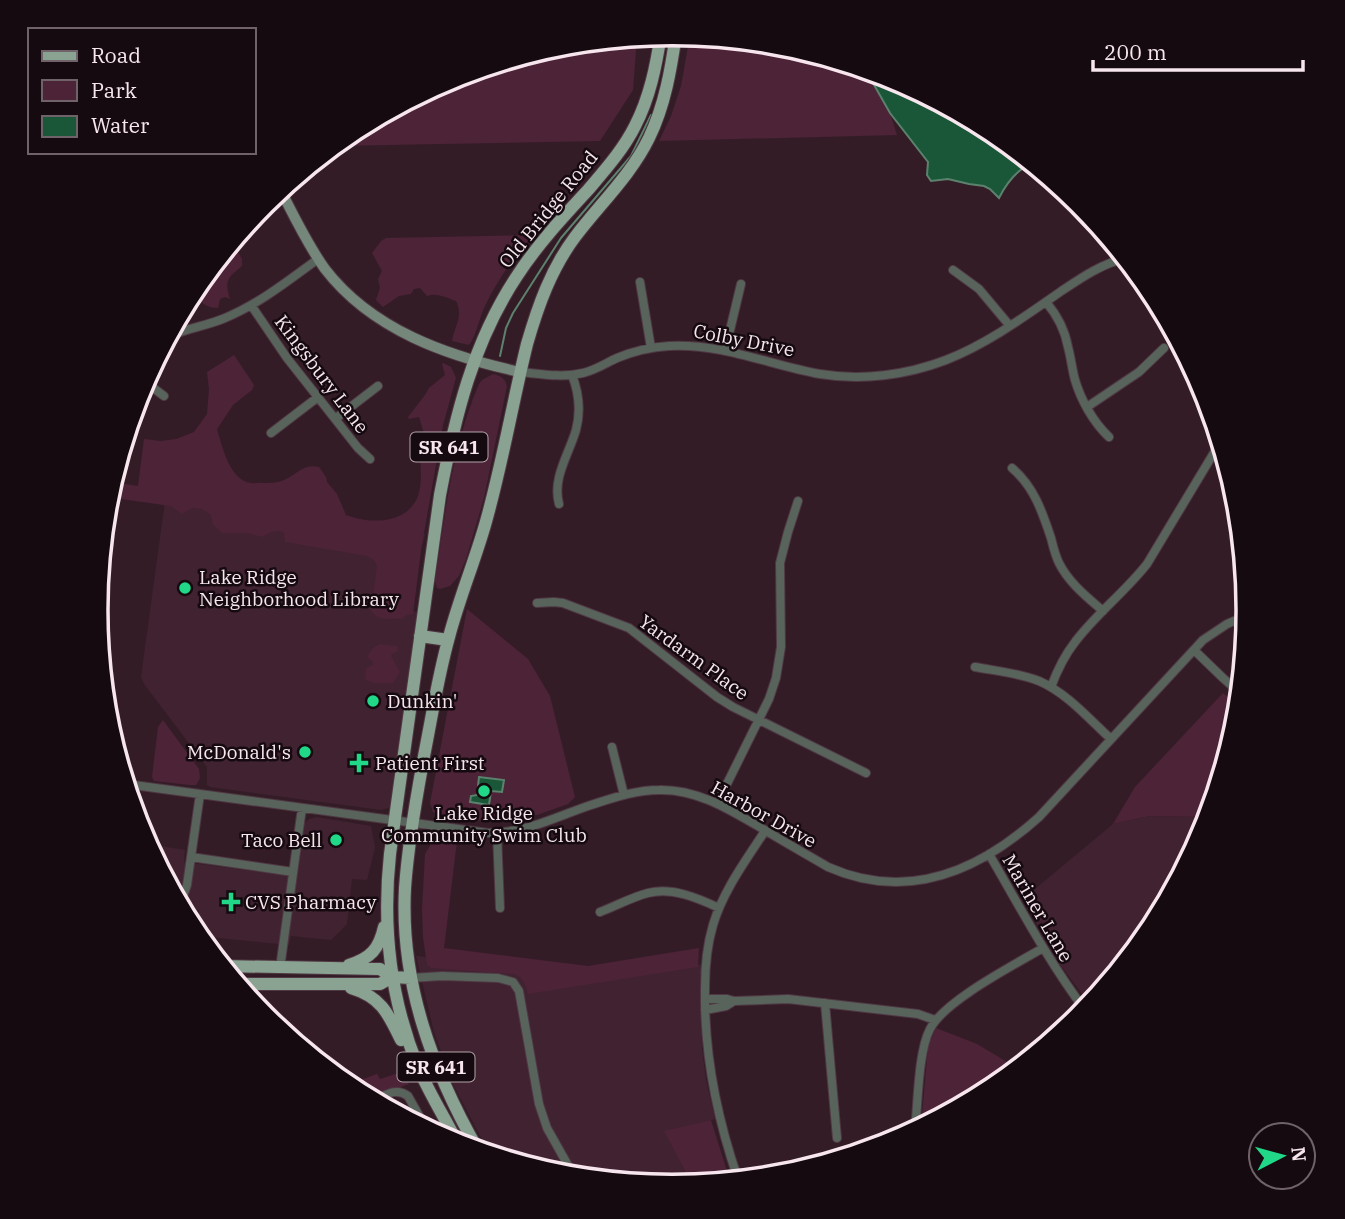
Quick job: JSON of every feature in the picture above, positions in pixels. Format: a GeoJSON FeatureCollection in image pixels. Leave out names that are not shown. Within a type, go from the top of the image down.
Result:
{"type":"FeatureCollection","features":[{"type":"Feature","properties":{"kind":"main road","name":"Old Bridge Road"},"geometry":{"type":"LineString","coordinates":[[449,1127],[419,1069],[404,1028],[392,977],[387,915],[388,875],[440,495],[456,420],[474,361],[492,319],[518,275],[632,133],[653,78],[659,46]]}},
{"type":"Feature","properties":{"kind":"main road","name":"Old Bridge Road"},"geometry":{"type":"LineString","coordinates":[[471,1136],[448,1094],[432,1055],[423,1030],[411,978],[405,900],[413,823],[424,756],[448,640],[488,513],[535,318],[554,271],[574,239],[630,170],[648,139],[668,83],[674,46]]}},
{"type":"Feature","properties":{"kind":"main road"},"geometry":{"type":"LineString","coordinates":[[421,636],[448,640]]}},
{"type":"Feature","properties":{"kind":"main road"},"geometry":{"type":"LineString","coordinates":[[339,968],[364,960],[374,951],[387,915]]}},
{"type":"Feature","properties":{"kind":"main road"},"geometry":{"type":"LineString","coordinates":[[236,966],[380,969],[392,977],[411,978]]}},
{"type":"Feature","properties":{"kind":"main road"},"geometry":{"type":"LineString","coordinates":[[251,984],[380,984],[392,977]]}},
{"type":"Feature","properties":{"kind":"main road"},"geometry":{"type":"LineString","coordinates":[[337,984],[367,993],[380,1004],[419,1069]]}},
{"type":"Feature","properties":{"kind":"street","name":"Colby Drive"},"geometry":{"type":"LineString","coordinates":[[286,199],[318,259],[345,291],[383,322],[418,340],[474,361],[520,372],[561,376],[593,370],[626,355],[652,348],[689,345],[821,374],[870,376],[906,371],[945,360],[985,341],[1094,270],[1116,262]]}},
{"type":"Feature","properties":{"kind":"street"},"geometry":{"type":"LineString","coordinates":[[182,331],[225,318],[251,305],[318,259]]}},
{"type":"Feature","properties":{"kind":"street"},"geometry":{"type":"LineString","coordinates":[[953,271],[979,289],[1010,326]]}},
{"type":"Feature","properties":{"kind":"street"},"geometry":{"type":"LineString","coordinates":[[639,282],[652,348]]}},
{"type":"Feature","properties":{"kind":"street"},"geometry":{"type":"LineString","coordinates":[[725,351],[741,285]]}},
{"type":"Feature","properties":{"kind":"street"},"geometry":{"type":"LineString","coordinates":[[1046,302],[1061,324],[1075,380],[1087,407],[1109,437]]}},
{"type":"Feature","properties":{"kind":"street","name":"Kingsbury Lane"},"geometry":{"type":"LineString","coordinates":[[251,305],[287,358],[358,448],[370,459]]}},
{"type":"Feature","properties":{"kind":"street"},"geometry":{"type":"LineString","coordinates":[[1087,407],[1139,372],[1164,348]]}},
{"type":"Feature","properties":{"kind":"street"},"geometry":{"type":"LineString","coordinates":[[559,504],[557,483],[579,417],[578,392],[572,375]]}},
{"type":"Feature","properties":{"kind":"street"},"geometry":{"type":"LineString","coordinates":[[335,419],[378,386]]}},
{"type":"Feature","properties":{"kind":"street"},"geometry":{"type":"LineString","coordinates":[[154,389],[164,396]]}},
{"type":"Feature","properties":{"kind":"street"},"geometry":{"type":"LineString","coordinates":[[271,433],[318,397]]}},
{"type":"Feature","properties":{"kind":"street"},"geometry":{"type":"LineString","coordinates":[[1051,687],[1059,667],[1075,641],[1147,564],[1214,453]]}},
{"type":"Feature","properties":{"kind":"street"},"geometry":{"type":"LineString","coordinates":[[1012,468],[1027,482],[1038,502],[1056,556],[1065,573],[1103,611]]}},
{"type":"Feature","properties":{"kind":"street"},"geometry":{"type":"LineString","coordinates":[[717,804],[771,694],[780,663],[780,563],[798,501]]}},
{"type":"Feature","properties":{"kind":"street","name":"Yardarm Place"},"geometry":{"type":"LineString","coordinates":[[537,603],[563,603],[629,628],[733,707],[866,773]]}},
{"type":"Feature","properties":{"kind":"street","name":"Harbor Drive"},"geometry":{"type":"LineString","coordinates":[[136,785],[497,833],[533,827],[624,795],[673,791],[691,793],[717,804],[842,873],[873,881],[904,883],[932,878],[968,865],[1013,839],[1039,817],[1194,650],[1214,631],[1236,620]]}},
{"type":"Feature","properties":{"kind":"street"},"geometry":{"type":"LineString","coordinates":[[1194,650],[1232,686]]}},
{"type":"Feature","properties":{"kind":"street"},"geometry":{"type":"LineString","coordinates":[[975,667],[1025,676],[1051,687],[1111,739]]}},
{"type":"Feature","properties":{"kind":"street"},"geometry":{"type":"LineString","coordinates":[[612,747],[624,795]]}},
{"type":"Feature","properties":{"kind":"street"},"geometry":{"type":"LineString","coordinates":[[184,892],[200,794]]}},
{"type":"Feature","properties":{"kind":"street"},"geometry":{"type":"LineString","coordinates":[[280,968],[302,808]]}},
{"type":"Feature","properties":{"kind":"street"},"geometry":{"type":"LineString","coordinates":[[735,1170],[716,1100],[708,1053],[705,999],[709,941],[719,908],[765,831]]}},
{"type":"Feature","properties":{"kind":"street"},"geometry":{"type":"LineString","coordinates":[[497,833],[500,908]]}},
{"type":"Feature","properties":{"kind":"street","name":"Mariner Lane"},"geometry":{"type":"LineString","coordinates":[[989,854],[1043,948],[1078,1001]]}},
{"type":"Feature","properties":{"kind":"street"},"geometry":{"type":"LineString","coordinates":[[191,857],[293,872]]}},
{"type":"Feature","properties":{"kind":"street"},"geometry":{"type":"LineString","coordinates":[[600,912],[657,891],[684,895],[719,908]]}},
{"type":"Feature","properties":{"kind":"street"},"geometry":{"type":"LineString","coordinates":[[916,1118],[924,1049],[935,1020],[950,1005],[1043,948]]}},
{"type":"Feature","properties":{"kind":"street"},"geometry":{"type":"LineString","coordinates":[[411,978],[498,978],[508,980],[516,986],[538,1104],[547,1128],[567,1164]]}},
{"type":"Feature","properties":{"kind":"street"},"geometry":{"type":"LineString","coordinates":[[705,999],[788,999],[918,1014],[935,1020]]}},
{"type":"Feature","properties":{"kind":"street"},"geometry":{"type":"LineString","coordinates":[[705,1010],[726,1006],[734,1001]]}},
{"type":"Feature","properties":{"kind":"street"},"geometry":{"type":"LineString","coordinates":[[825,1003],[837,1138]]}},
{"type":"Feature","properties":{"kind":"street"},"geometry":{"type":"LineString","coordinates":[[385,1095],[394,1091],[404,1092],[417,1112]]}},
{"type":"Feature","properties":{"kind":"shaded area"},"geometry":{"type":"Polygon","coordinates":[[[166,494],[425,534],[413,611],[418,613],[391,805],[388,808],[381,810],[207,785],[207,767],[141,677],[166,494]]]}},
{"type":"Feature","properties":{"kind":"shaded area"},"geometry":{"type":"Polygon","coordinates":[[[1149,816],[1197,817],[1161,892],[1120,953],[1083,995],[1058,962],[1023,899],[1113,824],[1149,816]]]}},
{"type":"Feature","properties":{"kind":"shaded area"},"geometry":{"type":"Polygon","coordinates":[[[317,817],[371,826],[375,847],[367,880],[352,879],[347,924],[331,940],[291,936],[289,945],[214,938],[199,915],[199,910],[196,910],[184,891],[161,846],[185,850],[184,862],[297,877],[305,823],[317,817]]]}},
{"type":"Feature","properties":{"kind":"shaded area"},"geometry":{"type":"Polygon","coordinates":[[[416,956],[532,968],[535,989],[702,964],[702,1048],[715,1119],[665,1132],[686,1173],[599,1169],[562,1163],[491,1144],[483,1141],[452,1082],[434,1032],[416,956]]]}},
{"type":"Feature","properties":{"kind":"green space"},"geometry":{"type":"Polygon","coordinates":[[[688,46],[746,50],[783,56],[872,82],[890,113],[897,135],[659,141],[681,86],[688,46]]]}},
{"type":"Feature","properties":{"kind":"green space"},"geometry":{"type":"Polygon","coordinates":[[[636,47],[633,90],[600,141],[352,146],[423,104],[491,75],[562,56],[636,47]]]}},
{"type":"Feature","properties":{"kind":"green space"},"geometry":{"type":"Polygon","coordinates":[[[533,235],[496,286],[469,345],[452,341],[459,317],[456,301],[438,295],[427,296],[420,288],[414,289],[411,294],[399,296],[383,307],[376,300],[380,288],[378,279],[382,271],[372,253],[386,238],[533,235]]]}},
{"type":"Feature","properties":{"kind":"green space"},"geometry":{"type":"Polygon","coordinates":[[[238,252],[242,259],[242,266],[228,279],[230,299],[220,299],[218,308],[205,305],[201,301],[238,252]]]}},
{"type":"Feature","properties":{"kind":"green space"},"geometry":{"type":"Polygon","coordinates":[[[234,355],[254,385],[252,390],[233,405],[217,429],[228,462],[238,476],[251,483],[273,483],[305,468],[319,467],[337,494],[346,515],[376,521],[396,517],[405,512],[413,506],[418,496],[421,478],[420,448],[426,440],[419,417],[408,417],[429,388],[445,375],[442,364],[451,367],[456,378],[443,425],[421,550],[413,614],[402,619],[385,619],[374,615],[371,611],[377,566],[374,560],[367,556],[285,542],[284,533],[281,531],[262,537],[247,533],[222,533],[213,525],[211,515],[202,509],[192,508],[182,514],[171,506],[119,499],[123,484],[138,486],[144,439],[176,439],[194,432],[207,414],[207,372],[234,355]]]}},
{"type":"Feature","properties":{"kind":"green space"},"geometry":{"type":"Polygon","coordinates":[[[493,374],[502,378],[507,386],[484,498],[459,576],[450,586],[440,589],[435,581],[456,456],[479,384],[493,374]]]}},
{"type":"Feature","properties":{"kind":"green space"},"geometry":{"type":"Polygon","coordinates":[[[467,609],[528,659],[550,696],[575,797],[568,804],[537,815],[490,822],[433,812],[430,803],[467,609]]]}},
{"type":"Feature","properties":{"kind":"green space"},"geometry":{"type":"Polygon","coordinates":[[[380,644],[398,648],[391,656],[400,672],[393,683],[375,683],[365,679],[366,668],[373,665],[367,657],[373,648],[380,644]]]}},
{"type":"Feature","properties":{"kind":"green space"},"geometry":{"type":"Polygon","coordinates":[[[1223,693],[1230,698],[1217,755],[1197,817],[1149,816],[1113,824],[1135,787],[1223,693]]]}},
{"type":"Feature","properties":{"kind":"green space"},"geometry":{"type":"Polygon","coordinates":[[[163,720],[199,769],[200,778],[196,785],[154,781],[152,777],[158,727],[163,720]]]}},
{"type":"Feature","properties":{"kind":"green space"},"geometry":{"type":"Polygon","coordinates":[[[442,839],[457,841],[444,948],[588,966],[699,948],[698,967],[528,994],[524,982],[515,974],[431,968],[427,965],[423,937],[425,854],[431,844],[442,839]]]}},
{"type":"Feature","properties":{"kind":"green space"},"geometry":{"type":"Polygon","coordinates":[[[936,1028],[977,1044],[1007,1063],[954,1098],[922,1115],[928,1047],[936,1028]]]}},
{"type":"Feature","properties":{"kind":"green space"},"geometry":{"type":"Polygon","coordinates":[[[402,1072],[409,1084],[383,1093],[362,1080],[377,1074],[380,1079],[402,1072]]]}},
{"type":"Feature","properties":{"kind":"green space"},"geometry":{"type":"Polygon","coordinates":[[[711,1120],[726,1171],[686,1173],[664,1131],[711,1120]]]}},
{"type":"Feature","properties":{"kind":"water"},"geometry":{"type":"Polygon","coordinates":[[[872,82],[954,121],[1024,168],[1005,187],[999,198],[984,186],[948,179],[931,181],[927,175],[928,162],[890,113],[872,82]]]}},
{"type":"Feature","properties":{"kind":"water","name":"Lake Ridge Community Swim Club"},"geometry":{"type":"Polygon","coordinates":[[[479,777],[504,780],[502,792],[491,791],[489,805],[470,802],[471,796],[477,795],[479,777]]]}},
{"type":"Feature","properties":{"kind":"waterway"},"geometry":{"type":"LineString","coordinates":[[500,356],[506,328],[513,313],[561,238],[631,156],[651,115]]}},
{"type":"Feature","properties":{"kind":"place","name":"Lake Ridge Neighborhood Library"},"geometry":{"type":"Point","coordinates":[185,588]}},
{"type":"Feature","properties":{"kind":"place","name":"Dunkin'"},"geometry":{"type":"Point","coordinates":[373,701]}},
{"type":"Feature","properties":{"kind":"place","name":"McDonald's"},"geometry":{"type":"Point","coordinates":[305,752]}},
{"type":"Feature","properties":{"kind":"place","name":"Patient First"},"geometry":{"type":"Point","coordinates":[359,763]}},
{"type":"Feature","properties":{"kind":"place","name":"Lake Ridge Community Swim Club"},"geometry":{"type":"Point","coordinates":[484,791]}},
{"type":"Feature","properties":{"kind":"place","name":"Taco Bell"},"geometry":{"type":"Point","coordinates":[336,840]}},
{"type":"Feature","properties":{"kind":"place","name":"CVS Pharmacy"},"geometry":{"type":"Point","coordinates":[231,902]}}]}
